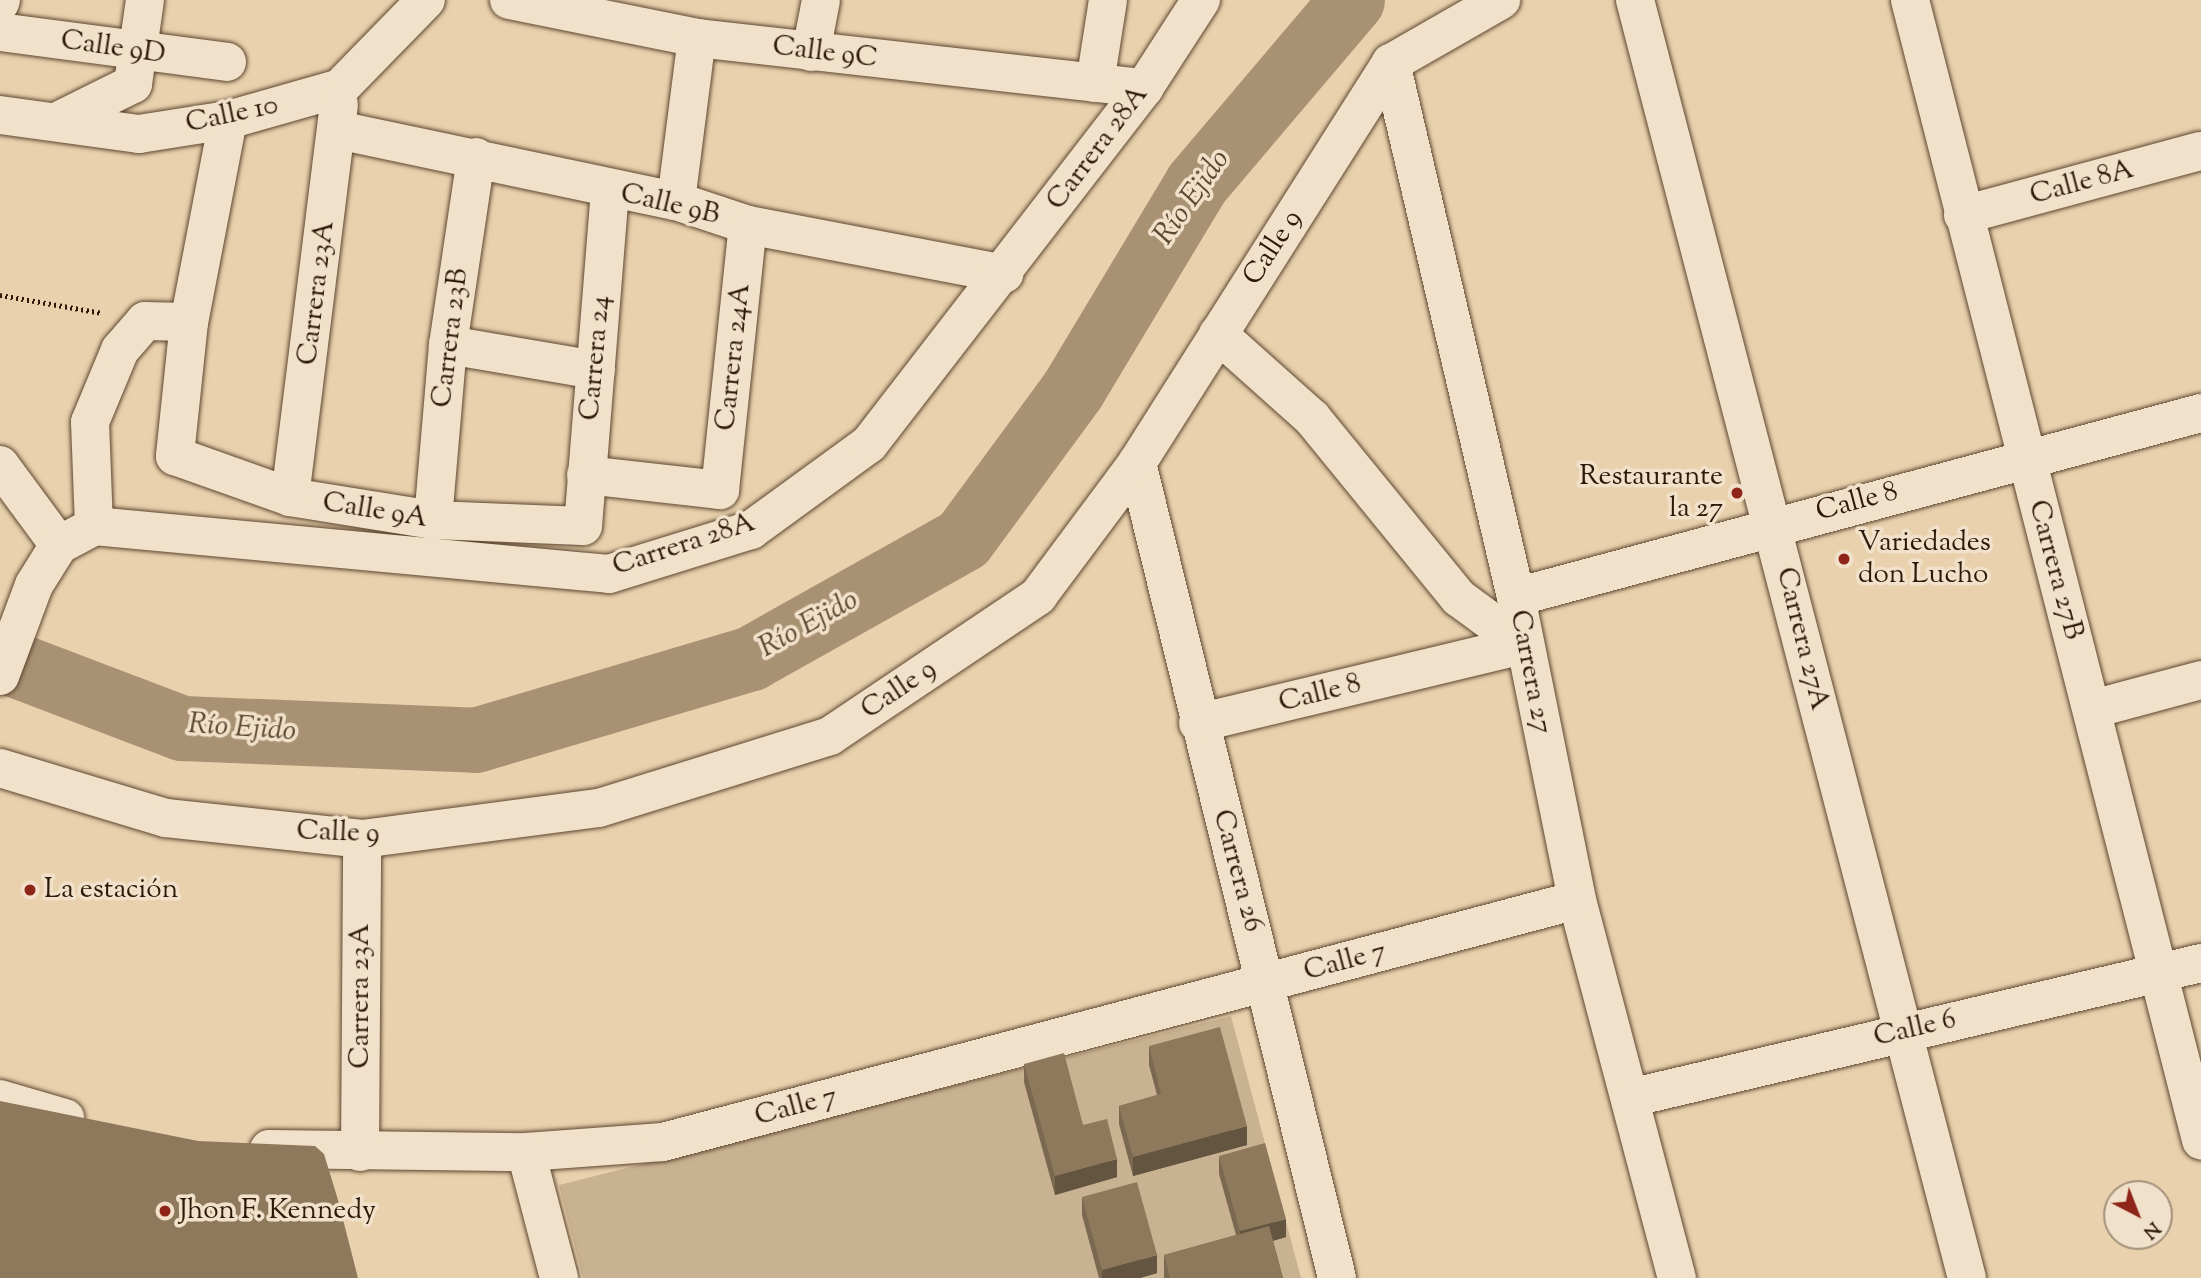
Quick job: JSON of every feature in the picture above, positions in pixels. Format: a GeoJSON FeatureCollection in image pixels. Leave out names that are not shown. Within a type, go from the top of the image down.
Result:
{"type":"FeatureCollection","features":[{"type":"Feature","properties":{"kind":"street"},"geometry":{"type":"LineString","coordinates":[[56,122],[120,95],[133,84],[145,0]]}},
{"type":"Feature","properties":{"kind":"street","name":"Calle 10"},"geometry":{"type":"LineString","coordinates":[[0,115],[139,134],[228,120],[340,88],[426,0]]}},
{"type":"Feature","properties":{"kind":"street","name":"Calle 9C"},"geometry":{"type":"LineString","coordinates":[[509,0],[697,38],[1144,88]]}},
{"type":"Feature","properties":{"kind":"street"},"geometry":{"type":"LineString","coordinates":[[811,52],[821,0]]}},
{"type":"Feature","properties":{"kind":"street"},"geometry":{"type":"LineString","coordinates":[[1095,83],[1108,0]]}},
{"type":"Feature","properties":{"kind":"street","name":"Carrera 28A"},"geometry":{"type":"LineString","coordinates":[[94,526],[610,574],[751,530],[869,444],[1004,274],[1144,88],[1201,0]]}},
{"type":"Feature","properties":{"kind":"street","name":"Calle 9"},"geometry":{"type":"LineString","coordinates":[[0,768],[166,818],[362,839],[599,808],[830,736],[1038,596],[1136,463],[1391,63],[1501,0]]}},
{"type":"Feature","properties":{"kind":"street","name":"Carrera 27A"},"geometry":{"type":"LineString","coordinates":[[1635,0],[1773,524],[1900,1032],[1967,1278]]}},
{"type":"Feature","properties":{"kind":"street","name":"Carrera 27B"},"geometry":{"type":"LineString","coordinates":[[1910,0],[2024,458],[2093,709],[2155,976],[2201,1140]]}},
{"type":"Feature","properties":{"kind":"street","name":"Calle 9D"},"geometry":{"type":"LineString","coordinates":[[0,32],[227,62]]}},
{"type":"Feature","properties":{"kind":"street"},"geometry":{"type":"LineString","coordinates":[[676,201],[697,38]]}},
{"type":"Feature","properties":{"kind":"street","name":"Carrera 27"},"geometry":{"type":"LineString","coordinates":[[1391,63],[1516,597],[1523,645],[1577,900],[1677,1278]]}},
{"type":"Feature","properties":{"kind":"street","name":"Carrera 23A"},"geometry":{"type":"LineString","coordinates":[[290,498],[338,130],[340,88]]}},
{"type":"Feature","properties":{"kind":"street"},"geometry":{"type":"LineString","coordinates":[[0,676],[34,585],[59,545],[94,526],[90,422],[131,330],[145,321],[189,322],[228,120]]}},
{"type":"Feature","properties":{"kind":"street","name":"Calle 9B"},"geometry":{"type":"LineString","coordinates":[[338,130],[476,157],[610,191],[676,201],[748,225],[1004,274]]}},
{"type":"Feature","properties":{"kind":"street","name":"Calle 8A"},"geometry":{"type":"LineString","coordinates":[[1963,215],[2201,151]]}},
{"type":"Feature","properties":{"kind":"street","name":"Carrera 23B"},"geometry":{"type":"LineString","coordinates":[[433,520],[448,345],[476,157]]}},
{"type":"Feature","properties":{"kind":"street","name":"Carrera 24"},"geometry":{"type":"LineString","coordinates":[[583,526],[610,191]]}},
{"type":"Feature","properties":{"kind":"street","name":"Carrera 24A"},"geometry":{"type":"LineString","coordinates":[[586,475],[720,490],[748,225]]}},
{"type":"Feature","properties":{"kind":"street","name":"Calle 9A"},"geometry":{"type":"LineString","coordinates":[[189,322],[175,456],[290,498],[433,520],[583,526]]}},
{"type":"Feature","properties":{"kind":"street"},"geometry":{"type":"LineString","coordinates":[[1218,334],[1312,418],[1459,598],[1523,645]]}},
{"type":"Feature","properties":{"kind":"street"},"geometry":{"type":"LineString","coordinates":[[448,345],[596,370]]}},
{"type":"Feature","properties":{"kind":"street","name":"Calle 8"},"geometry":{"type":"LineString","coordinates":[[1516,597],[1773,524],[2201,413]]}},
{"type":"Feature","properties":{"kind":"street","name":"Carrera 26"},"geometry":{"type":"LineString","coordinates":[[1136,463],[1198,723],[1267,983],[1337,1278]]}},
{"type":"Feature","properties":{"kind":"street"},"geometry":{"type":"LineString","coordinates":[[0,465],[59,545]]}},
{"type":"Feature","properties":{"kind":"street","name":"Calle 8"},"geometry":{"type":"LineString","coordinates":[[1198,723],[1523,645]]}},
{"type":"Feature","properties":{"kind":"street"},"geometry":{"type":"LineString","coordinates":[[2093,709],[2201,680]]}},
{"type":"Feature","properties":{"kind":"street","name":"Carrera 23A"},"geometry":{"type":"LineString","coordinates":[[360,1152],[362,839]]}},
{"type":"Feature","properties":{"kind":"street","name":"Calle 7"},"geometry":{"type":"LineString","coordinates":[[232,1147],[316,1152],[526,1152],[663,1142],[1577,900]]}},
{"type":"Feature","properties":{"kind":"street","name":"Calle 6"},"geometry":{"type":"LineString","coordinates":[[1630,1098],[1900,1032],[2155,976],[2201,963]]}},
{"type":"Feature","properties":{"kind":"street"},"geometry":{"type":"LineString","coordinates":[[0,1100],[99,1128]]}},
{"type":"Feature","properties":{"kind":"street"},"geometry":{"type":"LineString","coordinates":[[316,1152],[326,1190]]}},
{"type":"Feature","properties":{"kind":"street"},"geometry":{"type":"LineString","coordinates":[[526,1152],[559,1278]]}},
{"type":"Feature","properties":{"kind":"path"},"geometry":{"type":"LineString","coordinates":[[0,295],[145,321]]}},
{"type":"Feature","properties":{"kind":"shaded area"},"geometry":{"type":"Polygon","coordinates":[[[1231,1016],[1301,1278],[583,1278],[559,1185],[1231,1016]]]}},
{"type":"Feature","properties":{"kind":"building"},"geometry":{"type":"Polygon","coordinates":[[[1220,1027],[1247,1126],[1133,1157],[1119,1106],[1161,1094],[1149,1046],[1220,1027]]]}},
{"type":"Feature","properties":{"kind":"building"},"geometry":{"type":"Polygon","coordinates":[[[1064,1053],[1083,1125],[1107,1119],[1117,1159],[1055,1176],[1024,1064],[1064,1053]]]}},
{"type":"Feature","properties":{"kind":"building","name":"Jhon F. Kennedy"},"geometry":{"type":"Polygon","coordinates":[[[0,1101],[198,1141],[315,1146],[324,1154],[358,1278],[0,1278],[0,1101]]]}},
{"type":"Feature","properties":{"kind":"building"},"geometry":{"type":"Polygon","coordinates":[[[1265,1143],[1286,1219],[1240,1231],[1219,1156],[1265,1143]]]}},
{"type":"Feature","properties":{"kind":"building"},"geometry":{"type":"Polygon","coordinates":[[[1137,1182],[1157,1255],[1102,1270],[1082,1197],[1137,1182]]]}},
{"type":"Feature","properties":{"kind":"building"},"geometry":{"type":"Polygon","coordinates":[[[1269,1226],[1283,1278],[1170,1278],[1164,1255],[1269,1226]]]}},
{"type":"Feature","properties":{"kind":"waterway","name":"Río Ejido"},"geometry":{"type":"LineString","coordinates":[[0,659],[182,728],[475,740],[751,658],[963,539],[1073,389],[1196,184],[1352,0]]}},
{"type":"Feature","properties":{"kind":"place","name":"Restaurante la 27"},"geometry":{"type":"Point","coordinates":[1737,493]}},
{"type":"Feature","properties":{"kind":"place","name":"Variedades don Lucho"},"geometry":{"type":"Point","coordinates":[1844,559]}},
{"type":"Feature","properties":{"kind":"place","name":"La estación"},"geometry":{"type":"Point","coordinates":[30,890]}},
{"type":"Feature","properties":{"kind":"place","name":"Jhon F. Kennedy"},"geometry":{"type":"Point","coordinates":[165,1211]}}]}
